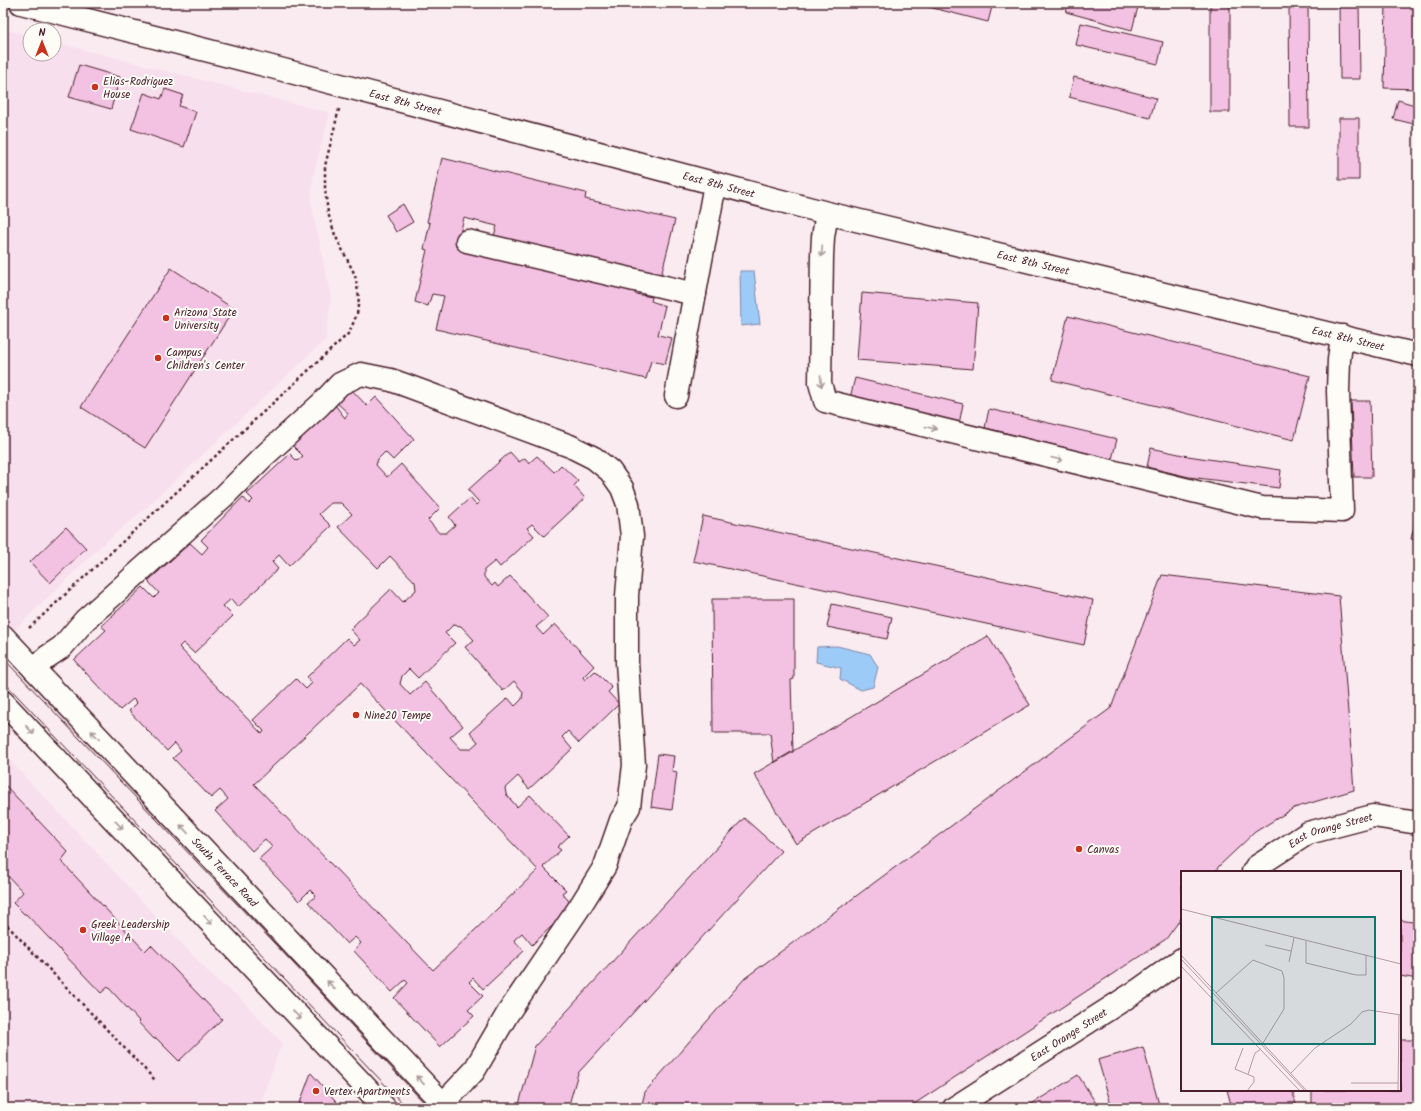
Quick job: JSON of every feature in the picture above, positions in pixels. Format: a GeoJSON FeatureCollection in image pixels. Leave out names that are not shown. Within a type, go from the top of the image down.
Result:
{"type":"FeatureCollection","features":[{"type":"Feature","properties":{"kind":"street","name":"East 8th Street"},"geometry":{"type":"LineString","coordinates":[[21,3],[268,66],[826,213],[1418,355]]}},
{"type":"Feature","properties":{"kind":"street"},"geometry":{"type":"LineString","coordinates":[[676,396],[715,184]]}},
{"type":"Feature","properties":{"kind":"street"},"geometry":{"type":"LineString","coordinates":[[826,213],[822,256],[820,383],[825,402],[1262,508],[1342,511],[1338,391],[1338,360],[1342,336]]}},
{"type":"Feature","properties":{"kind":"street"},"geometry":{"type":"LineString","coordinates":[[467,241],[695,294]]}},
{"type":"Feature","properties":{"kind":"street"},"geometry":{"type":"LineString","coordinates":[[34,669],[62,647],[85,620],[224,496],[264,456],[320,405],[340,384],[361,374],[391,380],[570,446],[594,458],[610,471],[622,488],[628,504],[632,536],[627,596],[627,662],[634,765],[629,806],[621,820],[604,866],[579,908],[508,1013],[474,1071],[445,1106]]}},
{"type":"Feature","properties":{"kind":"street","name":"South Terrace Road"},"geometry":{"type":"LineString","coordinates":[[7,640],[445,1106]]}},
{"type":"Feature","properties":{"kind":"street"},"geometry":{"type":"LineString","coordinates":[[3,702],[385,1108]]}},
{"type":"Feature","properties":{"kind":"street","name":"East Orange Street"},"geometry":{"type":"LineString","coordinates":[[1254,871],[1256,867],[1308,833],[1373,816],[1418,823]]}},
{"type":"Feature","properties":{"kind":"street","name":"East Orange Street"},"geometry":{"type":"LineString","coordinates":[[954,1108],[1133,993],[1181,960]]}},
{"type":"Feature","properties":{"kind":"path"},"geometry":{"type":"LineString","coordinates":[[7,640],[348,333],[357,314],[358,297],[355,275],[335,235],[328,213],[324,166],[339,109]]}},
{"type":"Feature","properties":{"kind":"path"},"geometry":{"type":"LineString","coordinates":[[4,923],[156,1081]]}},
{"type":"Feature","properties":{"kind":"shaded area","name":"Arizona State University"},"geometry":{"type":"Polygon","coordinates":[[[3,29],[22,34],[22,62],[62,62],[62,44],[330,113],[313,177],[311,201],[331,298],[326,339],[146,508],[101,546],[3,641],[3,29]]]}},
{"type":"Feature","properties":{"kind":"shaded area"},"geometry":{"type":"Polygon","coordinates":[[[3,753],[215,979],[240,998],[282,1043],[259,1108],[3,1108],[3,753]]]}},
{"type":"Feature","properties":{"kind":"water"},"geometry":{"type":"Polygon","coordinates":[[[740,271],[754,271],[760,324],[741,326],[740,271]]]}},
{"type":"Feature","properties":{"kind":"water"},"geometry":{"type":"Polygon","coordinates":[[[837,646],[870,654],[878,667],[873,687],[861,690],[840,679],[841,668],[816,662],[817,647],[837,646]]]}},
{"type":"Feature","properties":{"kind":"building"},"geometry":{"type":"Polygon","coordinates":[[[913,3],[993,3],[988,22],[913,3]]]}},
{"type":"Feature","properties":{"kind":"building"},"geometry":{"type":"Polygon","coordinates":[[[1068,3],[1139,3],[1132,30],[1066,12],[1068,3]]]}},
{"type":"Feature","properties":{"kind":"building"},"geometry":{"type":"Polygon","coordinates":[[[1210,3],[1230,3],[1230,112],[1210,112],[1210,3]]]}},
{"type":"Feature","properties":{"kind":"building"},"geometry":{"type":"Polygon","coordinates":[[[1289,3],[1308,3],[1309,127],[1290,127],[1289,3]]]}},
{"type":"Feature","properties":{"kind":"building"},"geometry":{"type":"Polygon","coordinates":[[[1339,3],[1359,3],[1360,79],[1340,79],[1339,3]]]}},
{"type":"Feature","properties":{"kind":"building"},"geometry":{"type":"Polygon","coordinates":[[[1386,3],[1418,3],[1418,89],[1384,88],[1386,3]]]}},
{"type":"Feature","properties":{"kind":"building"},"geometry":{"type":"Polygon","coordinates":[[[1081,23],[1163,42],[1158,64],[1076,45],[1081,23]]]}},
{"type":"Feature","properties":{"kind":"building","name":"Elias-Rodriguez House"},"geometry":{"type":"Polygon","coordinates":[[[79,65],[120,77],[111,109],[69,97],[79,65]]]}},
{"type":"Feature","properties":{"kind":"building"},"geometry":{"type":"Polygon","coordinates":[[[1074,77],[1156,98],[1150,118],[1069,97],[1074,77]]]}},
{"type":"Feature","properties":{"kind":"building"},"geometry":{"type":"Polygon","coordinates":[[[165,89],[183,95],[179,106],[196,112],[184,147],[131,129],[144,93],[161,99],[165,89]]]}},
{"type":"Feature","properties":{"kind":"building"},"geometry":{"type":"Polygon","coordinates":[[[1398,100],[1418,106],[1418,125],[1393,119],[1398,100]]]}},
{"type":"Feature","properties":{"kind":"building"},"geometry":{"type":"Polygon","coordinates":[[[1339,118],[1359,118],[1359,180],[1339,180],[1339,118]]]}},
{"type":"Feature","properties":{"kind":"building"},"geometry":{"type":"Polygon","coordinates":[[[442,158],[586,193],[585,199],[675,220],[661,276],[494,236],[497,226],[464,218],[457,245],[636,289],[635,294],[652,297],[651,301],[665,306],[658,335],[672,338],[665,364],[651,361],[646,379],[436,329],[444,296],[432,294],[428,306],[415,302],[427,250],[424,249],[430,223],[427,222],[442,158]]]}},
{"type":"Feature","properties":{"kind":"building"},"geometry":{"type":"Polygon","coordinates":[[[403,204],[413,222],[396,232],[386,215],[403,204]]]}},
{"type":"Feature","properties":{"kind":"building","name":"Campus Children's Center"},"geometry":{"type":"Polygon","coordinates":[[[171,268],[234,309],[145,448],[81,407],[171,268]]]}},
{"type":"Feature","properties":{"kind":"building"},"geometry":{"type":"Polygon","coordinates":[[[862,293],[978,303],[973,369],[857,360],[862,293]]]}},
{"type":"Feature","properties":{"kind":"building"},"geometry":{"type":"Polygon","coordinates":[[[1068,316],[1310,376],[1294,440],[1052,380],[1068,316]]]}},
{"type":"Feature","properties":{"kind":"building"},"geometry":{"type":"Polygon","coordinates":[[[855,378],[963,404],[959,424],[850,398],[855,378]]]}},
{"type":"Feature","properties":{"kind":"building","name":"Nine20 Tempe"},"geometry":{"type":"Polygon","coordinates":[[[350,388],[367,406],[376,397],[414,439],[393,460],[385,452],[378,459],[376,465],[387,477],[401,464],[440,508],[428,520],[439,533],[446,533],[455,525],[449,517],[470,498],[476,505],[479,502],[468,490],[510,452],[519,462],[525,458],[529,463],[537,456],[554,472],[561,465],[578,481],[574,486],[585,498],[544,536],[532,524],[527,528],[534,536],[500,567],[495,561],[484,570],[484,577],[492,586],[495,583],[498,587],[510,576],[548,617],[536,627],[543,635],[555,624],[594,666],[583,677],[585,680],[595,671],[612,688],[608,692],[619,704],[579,743],[568,731],[562,737],[572,749],[529,789],[518,776],[505,788],[506,794],[517,807],[530,795],[569,836],[557,847],[561,850],[543,867],[566,890],[562,893],[573,906],[532,945],[522,933],[514,940],[524,951],[483,989],[473,978],[469,982],[483,996],[468,1010],[474,1016],[440,1047],[394,998],[408,983],[405,980],[392,992],[354,951],[361,943],[355,937],[347,944],[308,902],[316,896],[310,890],[299,901],[259,859],[272,847],[265,839],[252,851],[215,811],[228,799],[220,790],[211,798],[173,758],[181,751],[175,743],[167,751],[129,711],[137,703],[133,699],[120,710],[74,660],[106,630],[101,626],[143,587],[154,598],[159,593],[148,581],[190,543],[202,554],[208,547],[201,540],[243,497],[249,504],[253,500],[247,494],[290,454],[297,461],[303,456],[292,445],[335,405],[345,418],[348,413],[336,402],[350,388]],[[331,503],[319,514],[331,526],[289,566],[279,555],[272,562],[278,569],[238,607],[231,599],[223,606],[233,616],[194,653],[183,643],[179,647],[262,734],[264,731],[253,720],[296,679],[306,689],[312,683],[307,677],[347,638],[354,645],[360,640],[350,629],[391,589],[403,602],[416,590],[415,582],[390,556],[378,568],[338,527],[352,514],[341,503],[331,503]],[[453,625],[445,633],[455,643],[418,678],[409,669],[402,676],[400,684],[410,695],[425,682],[463,726],[450,737],[461,749],[470,749],[478,742],[470,732],[508,698],[515,706],[522,699],[523,692],[514,681],[503,691],[465,647],[474,640],[461,626],[453,625]]]}},
{"type":"Feature","properties":{"kind":"building"},"geometry":{"type":"Polygon","coordinates":[[[1351,401],[1370,401],[1372,477],[1354,477],[1351,401]]]}},
{"type":"Feature","properties":{"kind":"building"},"geometry":{"type":"Polygon","coordinates":[[[989,409],[1117,439],[1112,459],[985,428],[989,409]]]}},
{"type":"Feature","properties":{"kind":"building"},"geometry":{"type":"Polygon","coordinates":[[[1151,448],[1188,456],[1281,470],[1279,488],[1189,477],[1147,467],[1151,448]]]}},
{"type":"Feature","properties":{"kind":"building"},"geometry":{"type":"Polygon","coordinates":[[[703,516],[1093,600],[1084,645],[693,561],[703,516]]]}},
{"type":"Feature","properties":{"kind":"building"},"geometry":{"type":"Polygon","coordinates":[[[1416,518],[1418,519],[1418,540],[1411,539],[1416,518]]]}},
{"type":"Feature","properties":{"kind":"building"},"geometry":{"type":"Polygon","coordinates":[[[66,527],[86,548],[50,583],[30,562],[66,527]]]}},
{"type":"Feature","properties":{"kind":"building","name":"Canvas"},"geometry":{"type":"Polygon","coordinates":[[[1162,575],[1339,596],[1354,790],[1294,808],[1255,832],[1219,866],[1216,871],[1181,871],[1181,918],[1166,939],[908,1108],[641,1108],[645,1092],[745,978],[1111,708],[1162,575]]]}},
{"type":"Feature","properties":{"kind":"building"},"geometry":{"type":"Polygon","coordinates":[[[712,599],[794,599],[794,679],[791,680],[793,752],[774,763],[770,733],[713,733],[712,599]]]}},
{"type":"Feature","properties":{"kind":"building"},"geometry":{"type":"Polygon","coordinates":[[[832,604],[892,617],[887,639],[827,627],[832,604]]]}},
{"type":"Feature","properties":{"kind":"building"},"geometry":{"type":"Polygon","coordinates":[[[988,636],[1030,705],[796,844],[754,774],[988,636]]]}},
{"type":"Feature","properties":{"kind":"building"},"geometry":{"type":"Polygon","coordinates":[[[360,684],[538,870],[433,970],[254,784],[360,684]]]}},
{"type":"Feature","properties":{"kind":"building"},"geometry":{"type":"Polygon","coordinates":[[[658,754],[674,756],[672,771],[677,772],[672,810],[651,807],[658,754]]]}},
{"type":"Feature","properties":{"kind":"building","name":"Greek Leadership Village A"},"geometry":{"type":"Polygon","coordinates":[[[3,783],[68,852],[61,861],[145,951],[151,945],[222,1019],[179,1061],[156,1038],[154,1039],[108,987],[101,993],[26,914],[24,914],[13,903],[23,892],[3,871],[3,783]]]}},
{"type":"Feature","properties":{"kind":"building"},"geometry":{"type":"Polygon","coordinates":[[[744,818],[781,851],[578,1073],[568,1108],[518,1108],[535,1046],[744,818]]]}},
{"type":"Feature","properties":{"kind":"building"},"geometry":{"type":"Polygon","coordinates":[[[1401,920],[1418,923],[1418,979],[1401,976],[1401,920]]]}},
{"type":"Feature","properties":{"kind":"building"},"geometry":{"type":"Polygon","coordinates":[[[1401,1040],[1418,1040],[1418,1108],[1312,1108],[1312,1091],[1401,1091],[1401,1040]]]}},
{"type":"Feature","properties":{"kind":"building"},"geometry":{"type":"Polygon","coordinates":[[[1143,1047],[1160,1108],[1112,1108],[1098,1060],[1143,1047]]]}},
{"type":"Feature","properties":{"kind":"building","name":"Vertex Apartments"},"geometry":{"type":"Polygon","coordinates":[[[311,1073],[342,1108],[298,1108],[311,1073]]]}},
{"type":"Feature","properties":{"kind":"building"},"geometry":{"type":"Polygon","coordinates":[[[1078,1075],[1099,1108],[1025,1108],[1078,1075]]]}},
{"type":"Feature","properties":{"kind":"building"},"geometry":{"type":"Polygon","coordinates":[[[1227,1091],[1292,1091],[1297,1108],[1232,1108],[1227,1091]]]}},
{"type":"Feature","properties":{"kind":"tram line"},"geometry":{"type":"LineString","coordinates":[[3,658],[429,1108]]}},
{"type":"Feature","properties":{"kind":"tram line"},"geometry":{"type":"LineString","coordinates":[[3,681],[407,1108]]}},
{"type":"Feature","properties":{"kind":"place","name":"Elias-Rodriguez House"},"geometry":{"type":"Point","coordinates":[95,87]}},
{"type":"Feature","properties":{"kind":"place","name":"Arizona State University"},"geometry":{"type":"Point","coordinates":[166,318]}},
{"type":"Feature","properties":{"kind":"place","name":"Campus Children's Center"},"geometry":{"type":"Point","coordinates":[158,358]}},
{"type":"Feature","properties":{"kind":"place","name":"Nine20 Tempe"},"geometry":{"type":"Point","coordinates":[356,715]}},
{"type":"Feature","properties":{"kind":"place","name":"Canvas"},"geometry":{"type":"Point","coordinates":[1079,849]}},
{"type":"Feature","properties":{"kind":"place","name":"Greek Leadership Village A"},"geometry":{"type":"Point","coordinates":[83,930]}},
{"type":"Feature","properties":{"kind":"place","name":"Vertex Apartments"},"geometry":{"type":"Point","coordinates":[316,1091]}}]}
